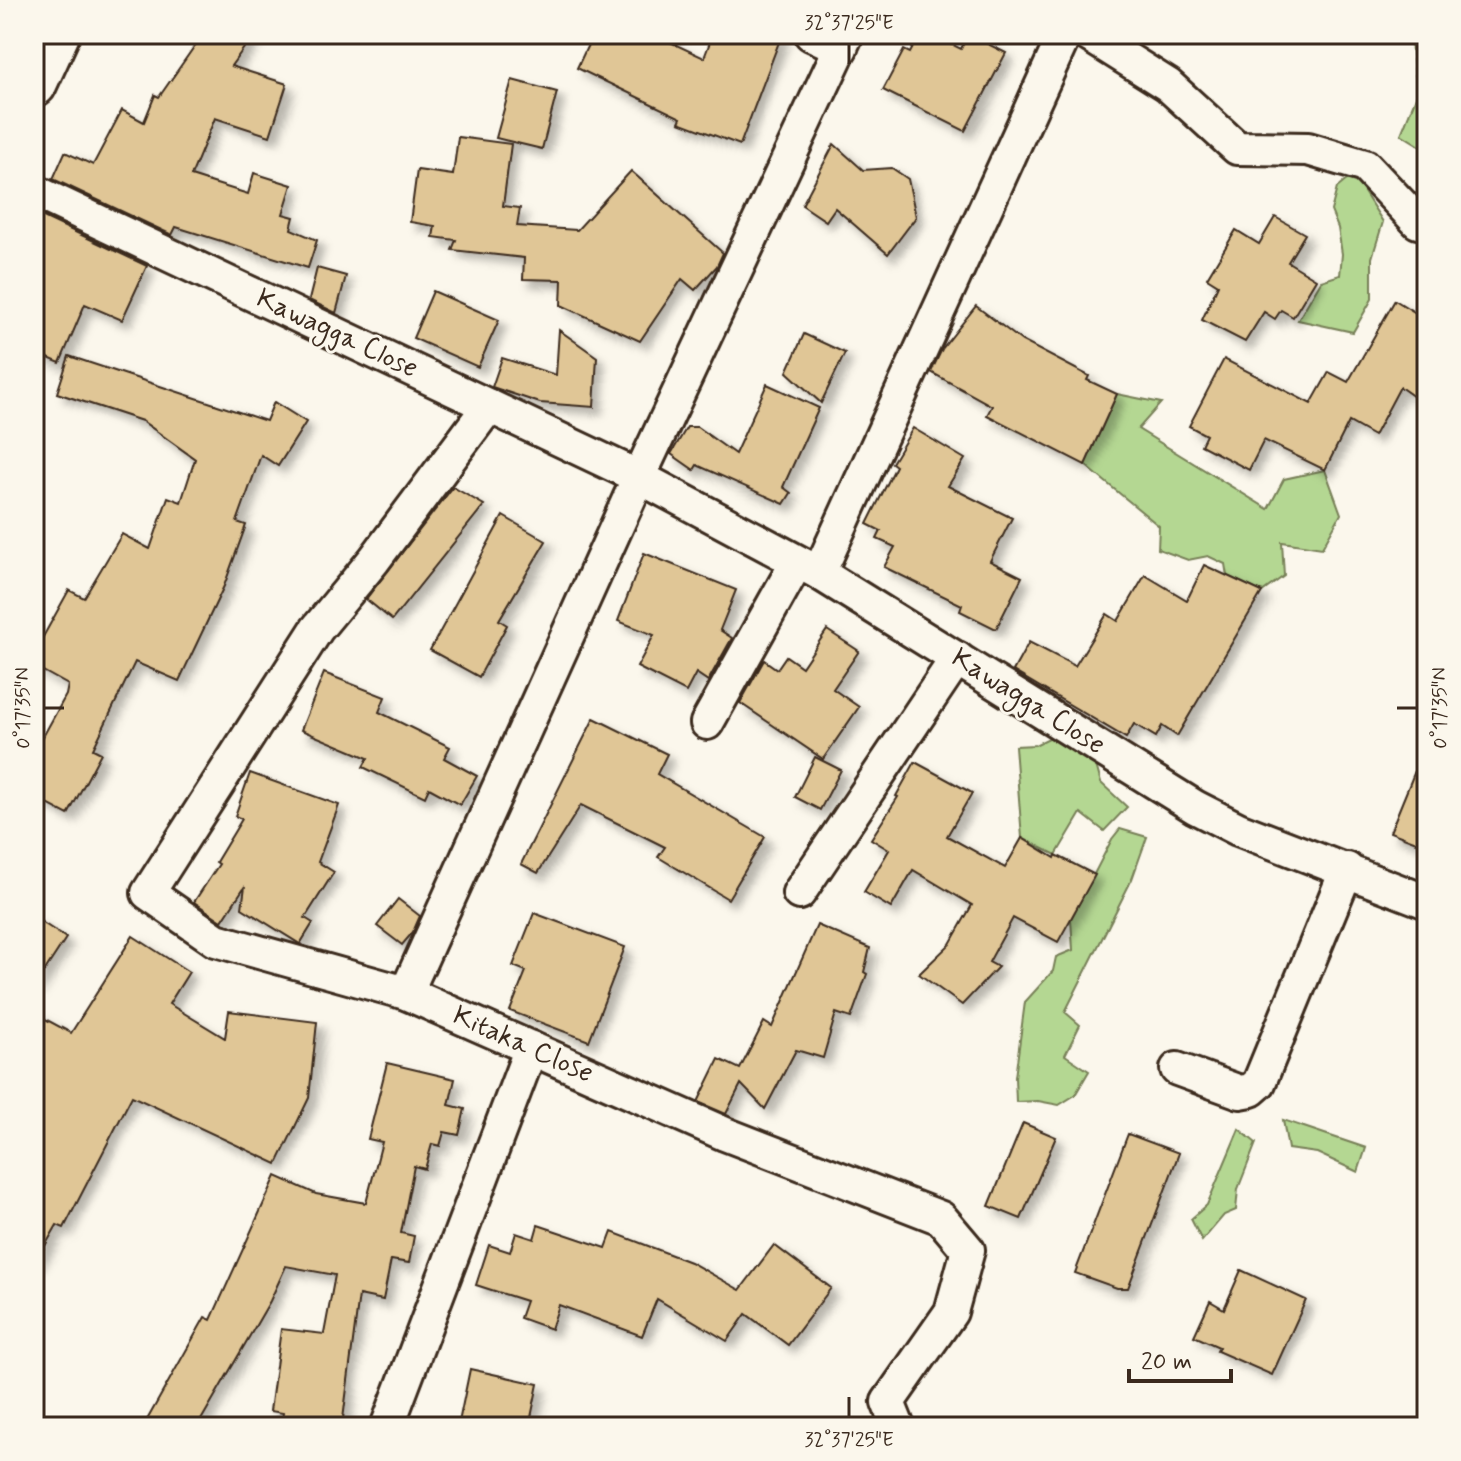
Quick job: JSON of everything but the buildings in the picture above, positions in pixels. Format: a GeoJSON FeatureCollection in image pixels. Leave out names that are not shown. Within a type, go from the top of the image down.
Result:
{"type":"FeatureCollection","features":[{"type":"Feature","properties":{"kind":"street"},"geometry":{"type":"LineString","coordinates":[[34,84],[57,34]]}},
{"type":"Feature","properties":{"kind":"street"},"geometry":{"type":"LineString","coordinates":[[406,993],[639,477],[844,41],[811,34]]}},
{"type":"Feature","properties":{"kind":"street"},"geometry":{"type":"LineString","coordinates":[[707,723],[808,568],[1065,34]]}},
{"type":"Feature","properties":{"kind":"street"},"geometry":{"type":"LineString","coordinates":[[1087,34],[1168,85],[1237,148],[1308,149],[1365,166],[1418,222],[1427,223]]}},
{"type":"Feature","properties":{"kind":"street","name":"Kawagga Close"},"geometry":{"type":"LineString","coordinates":[[34,191],[639,477],[808,568],[1195,807],[1238,829],[1427,902]]}},
{"type":"Feature","properties":{"kind":"street","name":"Kitaka Close"},"geometry":{"type":"LineString","coordinates":[[489,406],[374,560],[317,629],[148,893],[216,940],[406,993],[725,1134],[941,1218],[968,1250],[951,1312],[888,1402],[898,1427]]}},
{"type":"Feature","properties":{"kind":"street"},"geometry":{"type":"LineString","coordinates":[[799,893],[957,658]]}},
{"type":"Feature","properties":{"kind":"street"},"geometry":{"type":"LineString","coordinates":[[1177,1069],[1240,1092],[1251,1090],[1259,1083],[1347,869]]}},
{"type":"Feature","properties":{"kind":"street"},"geometry":{"type":"LineString","coordinates":[[387,1427],[531,1048]]}},
{"type":"Feature","properties":{"kind":"green space"},"geometry":{"type":"Polygon","coordinates":[[[1427,34],[1427,150],[1401,134],[1418,92],[1410,37],[1427,34]]]}},
{"type":"Feature","properties":{"kind":"green space"},"geometry":{"type":"Polygon","coordinates":[[[1353,175],[1383,222],[1372,258],[1372,299],[1353,332],[1298,320],[1321,281],[1340,275],[1342,254],[1338,228],[1331,211],[1337,188],[1353,175]]]}},
{"type":"Feature","properties":{"kind":"green space"},"geometry":{"type":"Polygon","coordinates":[[[1117,394],[1161,403],[1138,429],[1268,509],[1284,479],[1325,470],[1341,514],[1322,548],[1282,542],[1284,576],[1262,592],[1227,576],[1225,564],[1208,556],[1188,560],[1158,549],[1159,526],[1085,465],[1117,394]]]}},
{"type":"Feature","properties":{"kind":"green space"},"geometry":{"type":"Polygon","coordinates":[[[1069,728],[1089,740],[1101,783],[1127,807],[1104,831],[1081,813],[1056,855],[1022,838],[1015,746],[1035,745],[1069,728]]]}},
{"type":"Feature","properties":{"kind":"green space"},"geometry":{"type":"Polygon","coordinates":[[[1120,829],[1147,837],[1132,879],[1065,1012],[1080,1025],[1065,1055],[1089,1071],[1075,1095],[1059,1105],[1038,1101],[1016,1102],[1015,1077],[1025,1002],[1053,971],[1056,957],[1073,950],[1071,919],[1120,829]]]}},
{"type":"Feature","properties":{"kind":"green space"},"geometry":{"type":"Polygon","coordinates":[[[1283,1120],[1366,1148],[1358,1172],[1317,1153],[1288,1149],[1283,1120]]]}},
{"type":"Feature","properties":{"kind":"green space"},"geometry":{"type":"Polygon","coordinates":[[[1239,1129],[1256,1143],[1238,1189],[1236,1210],[1224,1215],[1202,1241],[1191,1219],[1207,1205],[1239,1129]]]}}]}
